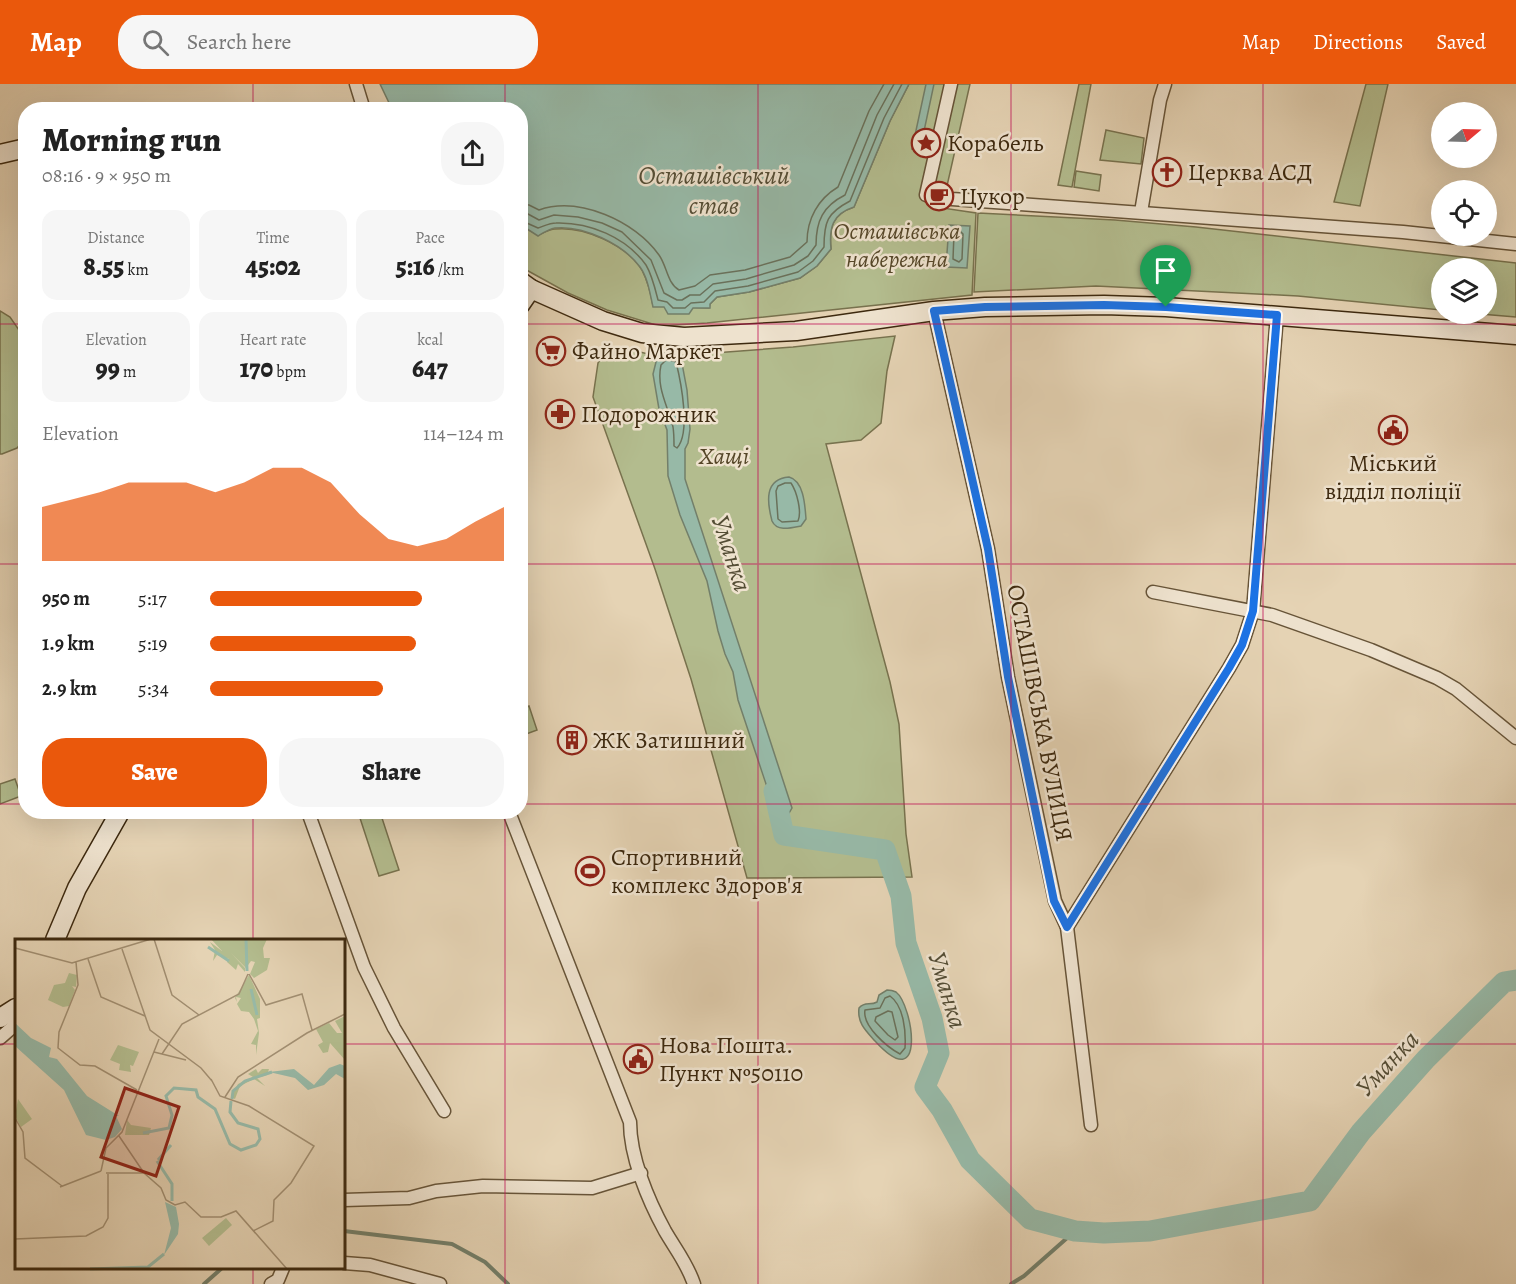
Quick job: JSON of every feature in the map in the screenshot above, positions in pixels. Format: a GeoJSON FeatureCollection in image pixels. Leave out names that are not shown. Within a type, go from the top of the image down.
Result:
{"type":"FeatureCollection","features":[{"type":"Feature","properties":{"kind":"main road"},"geometry":{"type":"LineString","coordinates":[[0,154],[18,150]]}},
{"type":"Feature","properties":{"kind":"main road"},"geometry":{"type":"LineString","coordinates":[[528,286],[603,321],[642,333],[684,337],[796,330],[934,311],[985,307],[1104,305],[1277,315],[1516,335]]}},
{"type":"Feature","properties":{"kind":"main road"},"geometry":{"type":"LineString","coordinates":[[55,939],[77,888],[116,819]]}},
{"type":"Feature","properties":{"kind":"main road"},"geometry":{"type":"LineString","coordinates":[[0,1018],[15,1009]]}},
{"type":"Feature","properties":{"kind":"street"},"geometry":{"type":"LineString","coordinates":[[357,84],[362,102]]}},
{"type":"Feature","properties":{"kind":"street"},"geometry":{"type":"LineString","coordinates":[[951,84],[926,195],[952,199],[1402,232],[1516,244]]}},
{"type":"Feature","properties":{"kind":"street"},"geometry":{"type":"LineString","coordinates":[[1141,212],[1160,100],[1165,84]]}},
{"type":"Feature","properties":{"kind":"street","name":"ОСТАШІВСЬКА ВУЛИЦЯ"},"geometry":{"type":"LineString","coordinates":[[934,311],[988,549],[1008,677],[1054,901],[1067,927],[1091,1125]]}},
{"type":"Feature","properties":{"kind":"street"},"geometry":{"type":"LineString","coordinates":[[1067,927],[1242,645],[1253,611],[1277,315]]}},
{"type":"Feature","properties":{"kind":"street"},"geometry":{"type":"LineString","coordinates":[[1154,592],[1293,621],[1371,650],[1437,678],[1456,689],[1515,734]]}},
{"type":"Feature","properties":{"kind":"street"},"geometry":{"type":"LineString","coordinates":[[311,819],[364,967],[394,1028],[444,1111]]}},
{"type":"Feature","properties":{"kind":"street"},"geometry":{"type":"LineString","coordinates":[[512,819],[630,1122],[630,1141],[652,1207],[682,1255],[694,1284]]}},
{"type":"Feature","properties":{"kind":"street"},"geometry":{"type":"LineString","coordinates":[[0,1038],[15,1025]]}},
{"type":"Feature","properties":{"kind":"street"},"geometry":{"type":"LineString","coordinates":[[345,1200],[409,1198],[436,1191],[483,1186],[592,1188],[641,1173]]}},
{"type":"Feature","properties":{"kind":"street"},"geometry":{"type":"LineString","coordinates":[[345,1263],[370,1265],[440,1284]]}},
{"type":"Feature","properties":{"kind":"green space","name":"Осташівська набережна"},"geometry":{"type":"Polygon","coordinates":[[[909,84],[970,84],[942,208],[976,213],[972,295],[659,326],[607,310],[568,293],[528,271],[528,229],[538,235],[553,229],[566,229],[604,239],[626,253],[642,270],[653,306],[709,308],[717,297],[749,292],[800,278],[817,266],[831,249],[834,223],[841,214],[854,207],[890,121],[909,84]]]}},
{"type":"Feature","properties":{"kind":"green space"},"geometry":{"type":"Polygon","coordinates":[[[1079,84],[1091,84],[1072,187],[1058,185],[1079,84]]]}},
{"type":"Feature","properties":{"kind":"green space"},"geometry":{"type":"Polygon","coordinates":[[[1366,84],[1388,84],[1360,206],[1334,202],[1366,84]]]}},
{"type":"Feature","properties":{"kind":"green space"},"geometry":{"type":"Polygon","coordinates":[[[1106,130],[1144,138],[1141,164],[1100,160],[1106,130]]]}},
{"type":"Feature","properties":{"kind":"green space"},"geometry":{"type":"Polygon","coordinates":[[[1076,171],[1101,175],[1099,191],[1074,187],[1076,171]]]}},
{"type":"Feature","properties":{"kind":"green space"},"geometry":{"type":"Polygon","coordinates":[[[978,213],[1196,227],[1472,258],[1431,258],[1431,309],[1298,296],[1096,286],[974,292],[978,213]]]}},
{"type":"Feature","properties":{"kind":"green space"},"geometry":{"type":"Polygon","coordinates":[[[1497,261],[1516,263],[1516,317],[1497,315],[1497,261]]]}},
{"type":"Feature","properties":{"kind":"green space"},"geometry":{"type":"Polygon","coordinates":[[[0,311],[10,317],[18,329],[18,447],[0,454],[0,311]]]}},
{"type":"Feature","properties":{"kind":"green space","name":"Хащі"},"geometry":{"type":"Polygon","coordinates":[[[895,336],[887,371],[881,423],[861,440],[826,444],[890,682],[899,724],[906,834],[912,877],[747,878],[691,679],[655,569],[593,397],[598,363],[606,350],[628,349],[660,357],[793,347],[895,336]]]}},
{"type":"Feature","properties":{"kind":"green space"},"geometry":{"type":"Polygon","coordinates":[[[528,706],[537,730],[528,733],[528,706]]]}},
{"type":"Feature","properties":{"kind":"green space"},"geometry":{"type":"Polygon","coordinates":[[[15,779],[18,797],[0,804],[0,784],[15,779]]]}},
{"type":"Feature","properties":{"kind":"green space"},"geometry":{"type":"Polygon","coordinates":[[[360,819],[382,819],[399,870],[379,876],[360,819]]]}},
{"type":"Feature","properties":{"kind":"water","name":"Осташівський став"},"geometry":{"type":"Polygon","coordinates":[[[380,84],[909,84],[890,121],[854,207],[837,218],[832,228],[831,249],[817,266],[800,278],[749,292],[717,297],[710,304],[710,308],[693,308],[689,314],[668,314],[664,307],[653,307],[643,271],[633,259],[602,238],[566,228],[546,231],[538,236],[528,230],[528,102],[389,102],[380,84]]]}},
{"type":"Feature","properties":{"kind":"water"},"geometry":{"type":"Polygon","coordinates":[[[926,84],[934,84],[920,150],[912,149],[926,84]]]}},
{"type":"Feature","properties":{"kind":"water"},"geometry":{"type":"Polygon","coordinates":[[[949,225],[970,226],[967,268],[946,267],[949,225]]]}},
{"type":"Feature","properties":{"kind":"water"},"geometry":{"type":"Polygon","coordinates":[[[664,353],[678,355],[681,358],[687,390],[690,429],[685,449],[685,479],[792,808],[788,815],[778,820],[738,700],[733,672],[718,631],[707,581],[680,515],[668,476],[667,430],[659,409],[653,374],[657,358],[664,353]]]}},
{"type":"Feature","properties":{"kind":"water"},"geometry":{"type":"Polygon","coordinates":[[[789,477],[798,483],[801,489],[806,519],[801,526],[781,528],[772,521],[769,493],[775,482],[789,477]]]}},
{"type":"Feature","properties":{"kind":"water"},"geometry":{"type":"Polygon","coordinates":[[[887,990],[896,992],[902,1000],[911,1028],[909,1054],[903,1059],[892,1056],[875,1041],[859,1018],[859,1008],[877,1002],[879,995],[887,990]]]}},
{"type":"Feature","properties":{"kind":"waterway","name":"Уманка"},"geometry":{"type":"LineString","coordinates":[[774,791],[784,835],[885,850],[901,896],[906,943],[932,1018],[939,1053],[925,1087],[942,1110],[970,1160],[1030,1219],[1075,1231],[1104,1233],[1150,1231],[1310,1201],[1361,1132],[1426,1059],[1504,982],[1516,980]]}},
{"type":"Feature","properties":{"kind":"waterway"},"geometry":{"type":"LineString","coordinates":[[345,1231],[452,1244],[485,1262],[508,1284]]}},
{"type":"Feature","properties":{"kind":"waterway"},"geometry":{"type":"LineString","coordinates":[[1011,1284],[1024,1276],[1075,1231]]}},
{"type":"Feature","properties":{"kind":"waterway"},"geometry":{"type":"LineString","coordinates":[[204,1284],[221,1269]]}},
{"type":"Feature","properties":{"kind":"place","name":"Корабель"},"geometry":{"type":"Point","coordinates":[926,143]}},
{"type":"Feature","properties":{"kind":"place","name":"Церква АСД"},"geometry":{"type":"Point","coordinates":[1167,172]}},
{"type":"Feature","properties":{"kind":"place","name":"Цукор"},"geometry":{"type":"Point","coordinates":[939,196]}},
{"type":"Feature","properties":{"kind":"place","name":"Файно Маркет"},"geometry":{"type":"Point","coordinates":[551,351]}},
{"type":"Feature","properties":{"kind":"place","name":"Подорожник"},"geometry":{"type":"Point","coordinates":[560,414]}},
{"type":"Feature","properties":{"kind":"place","name":"Міський відділ поліції"},"geometry":{"type":"Point","coordinates":[1393,430]}},
{"type":"Feature","properties":{"kind":"place","name":"ЖК Затишний"},"geometry":{"type":"Point","coordinates":[572,740]}},
{"type":"Feature","properties":{"kind":"place","name":"Спортивний комплекс Здоров'я"},"geometry":{"type":"Point","coordinates":[590,871]}},
{"type":"Feature","properties":{"kind":"place","name":"Нова Пошта. Пункт №50110"},"geometry":{"type":"Point","coordinates":[638,1059]}},
{"type":"Feature","properties":{"kind":"route"},"geometry":{"type":"LineString","coordinates":[[1104,305],[1166,307],[1277,315],[1253,611],[1242,645],[1229,668],[1067,927],[1054,901],[1008,677],[988,549],[934,311],[985,307],[1104,305]]}}]}
